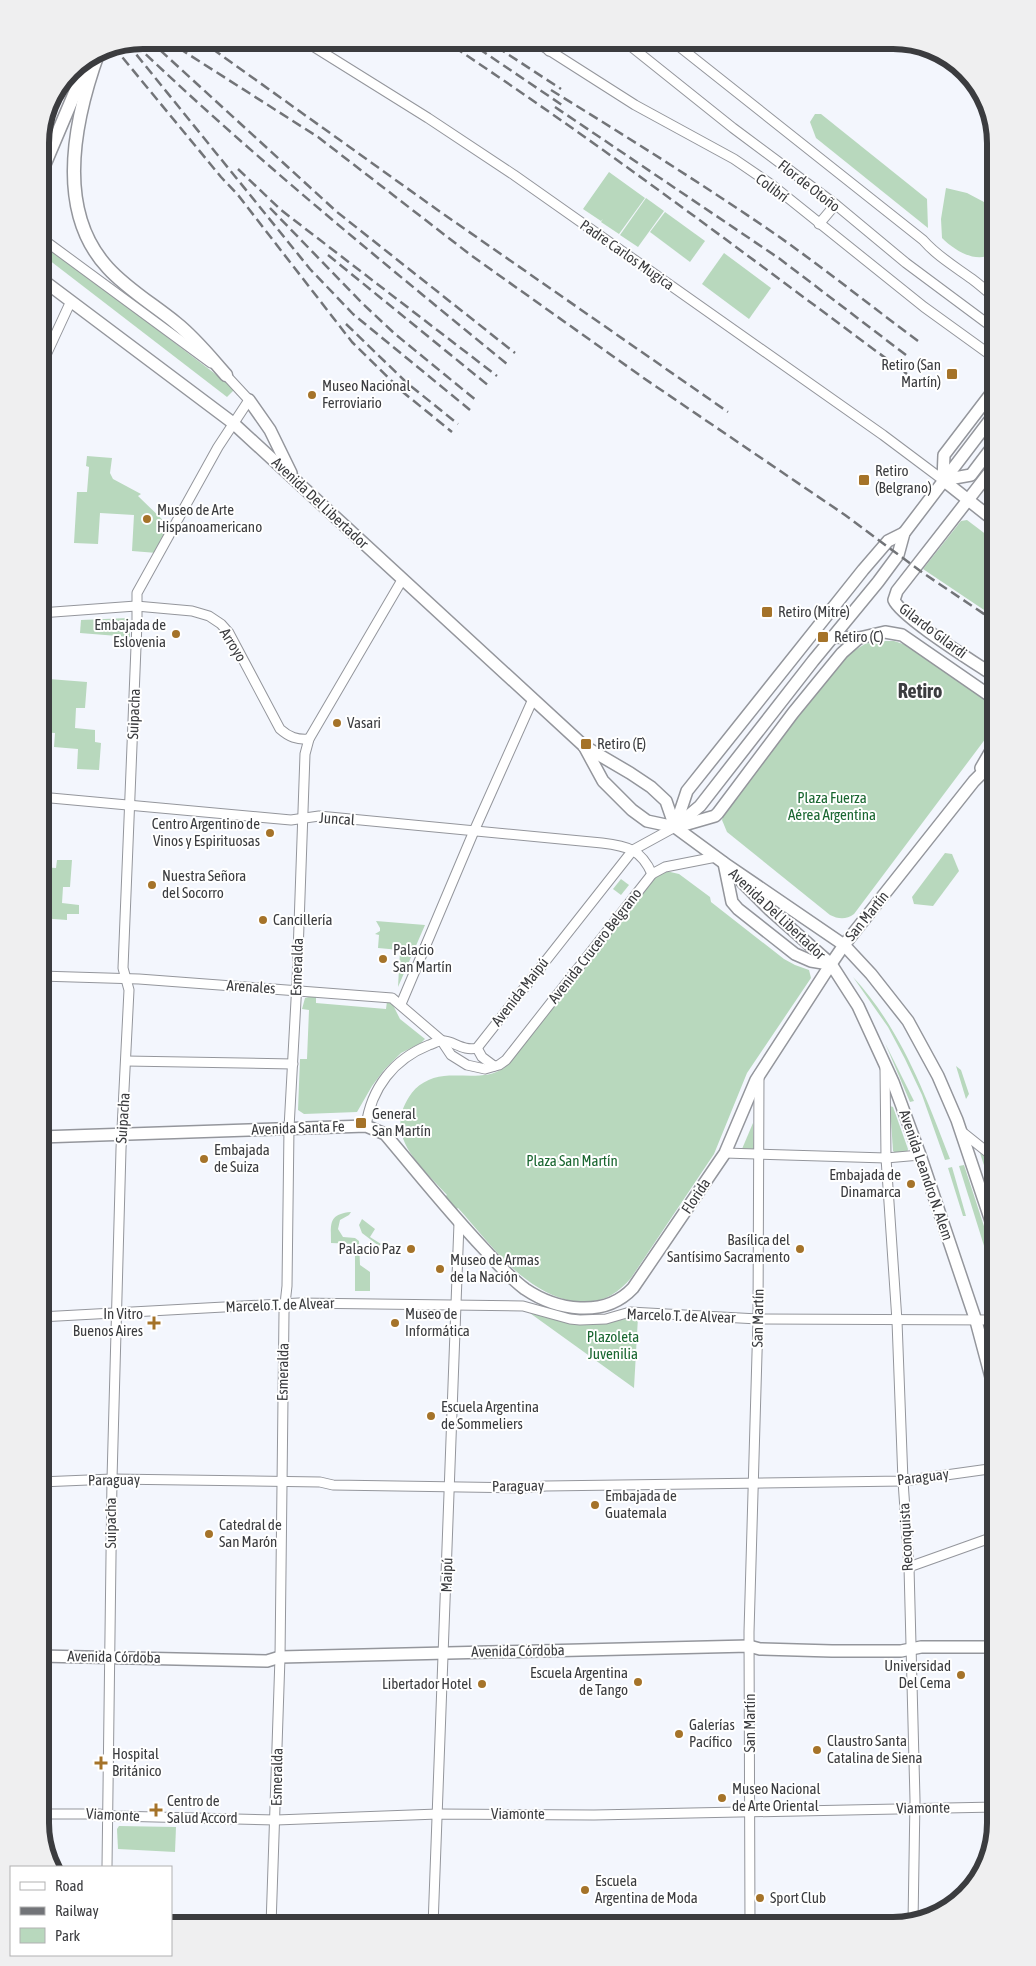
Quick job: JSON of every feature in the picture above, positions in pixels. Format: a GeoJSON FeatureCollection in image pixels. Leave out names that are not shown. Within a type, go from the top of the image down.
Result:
{"type":"FeatureCollection","features":[{"type":"Feature","properties":{"kind":"highway"},"geometry":{"type":"LineString","coordinates":[[96,61],[80,109],[76,137],[74,184],[81,219],[88,237],[102,262],[118,278],[185,330],[226,375]]}},
{"type":"Feature","properties":{"kind":"highway"},"geometry":{"type":"LineString","coordinates":[[49,154],[87,67]]}},
{"type":"Feature","properties":{"kind":"main road","name":"Avenida Del Libertador"},"geometry":{"type":"LineString","coordinates":[[49,285],[233,423],[584,746],[630,773],[666,801],[675,827]]}},
{"type":"Feature","properties":{"kind":"main road"},"geometry":{"type":"LineString","coordinates":[[249,400],[270,430],[293,477]]}},
{"type":"Feature","properties":{"kind":"main road"},"geometry":{"type":"LineString","coordinates":[[943,480],[944,455],[987,400]]}},
{"type":"Feature","properties":{"kind":"main road"},"geometry":{"type":"LineString","coordinates":[[675,827],[700,806],[878,582],[898,555],[904,533],[987,424]]}},
{"type":"Feature","properties":{"kind":"main road"},"geometry":{"type":"LineString","coordinates":[[943,480],[971,475],[987,454]]}},
{"type":"Feature","properties":{"kind":"main road"},"geometry":{"type":"LineString","coordinates":[[968,500],[987,476]]}},
{"type":"Feature","properties":{"kind":"main road"},"geometry":{"type":"LineString","coordinates":[[943,480],[987,515]]}},
{"type":"Feature","properties":{"kind":"main road","name":"Gilardo Gilardi"},"geometry":{"type":"LineString","coordinates":[[968,500],[897,591],[895,601],[912,618],[987,671]]}},
{"type":"Feature","properties":{"kind":"main road"},"geometry":{"type":"LineString","coordinates":[[675,827],[687,791],[868,564],[888,541],[904,533]]}},
{"type":"Feature","properties":{"kind":"main road","name":"Gilardo Gilardi"},"geometry":{"type":"LineString","coordinates":[[833,637],[859,638],[878,632],[902,635],[982,689],[987,690]]}},
{"type":"Feature","properties":{"kind":"main road"},"geometry":{"type":"LineString","coordinates":[[833,637],[838,646],[838,659]]}},
{"type":"Feature","properties":{"kind":"main road"},"geometry":{"type":"LineString","coordinates":[[675,827],[715,816],[784,725],[838,659],[859,638]]}},
{"type":"Feature","properties":{"kind":"main road"},"geometry":{"type":"LineString","coordinates":[[982,689],[987,693]]}},
{"type":"Feature","properties":{"kind":"main road","name":"Avenida Del Libertador"},"geometry":{"type":"LineString","coordinates":[[584,746],[602,781],[646,821],[675,827],[844,945]]}},
{"type":"Feature","properties":{"kind":"main road","name":"San Martín"},"geometry":{"type":"LineString","coordinates":[[974,781],[987,758]]}},
{"type":"Feature","properties":{"kind":"main road","name":"San Martín"},"geometry":{"type":"LineString","coordinates":[[760,1074],[844,945],[974,781],[987,769]]}},
{"type":"Feature","properties":{"kind":"main road"},"geometry":{"type":"LineString","coordinates":[[720,860],[732,902],[738,909],[795,954],[811,961],[831,964]]}},
{"type":"Feature","properties":{"kind":"main road","name":"Avenida Del Libertador"},"geometry":{"type":"LineString","coordinates":[[720,860],[770,910],[831,964]]}},
{"type":"Feature","properties":{"kind":"main road"},"geometry":{"type":"LineString","coordinates":[[844,945],[871,974],[908,1021],[935,1069],[961,1131],[987,1209]]}},
{"type":"Feature","properties":{"kind":"main road","name":"Avenida Leandro N. Alem"},"geometry":{"type":"LineString","coordinates":[[831,964],[858,1006],[885,1063],[920,1155],[976,1321],[987,1362]]}},
{"type":"Feature","properties":{"kind":"main road","name":"Florida"},"geometry":{"type":"LineString","coordinates":[[628,1294],[725,1153],[760,1074]]}},
{"type":"Feature","properties":{"kind":"main road","name":"Avenida Santa Fe"},"geometry":{"type":"LineString","coordinates":[[49,1137],[366,1126],[385,1134],[460,1223],[517,1283],[530,1292],[548,1301],[570,1307],[593,1308],[608,1305],[628,1294]]}},
{"type":"Feature","properties":{"kind":"main road","name":"Avenida Córdoba"},"geometry":{"type":"LineString","coordinates":[[49,1656],[267,1661],[280,1657],[749,1646],[760,1649],[832,1651],[901,1651],[987,1646]]}},
{"type":"Feature","properties":{"kind":"street","name":"Padre Carlos Mugica"},"geometry":{"type":"LineString","coordinates":[[317,49],[428,118],[514,175],[890,440],[943,480]]}},
{"type":"Feature","properties":{"kind":"street","name":"Colibrí"},"geometry":{"type":"LineString","coordinates":[[546,49],[635,105],[734,159],[772,186],[924,308],[987,353]]}},
{"type":"Feature","properties":{"kind":"street","name":"Flor de Otoño"},"geometry":{"type":"LineString","coordinates":[[634,49],[733,128],[835,205],[906,263],[987,323]]}},
{"type":"Feature","properties":{"kind":"street"},"geometry":{"type":"LineString","coordinates":[[682,49],[923,240],[959,272],[987,292]]}},
{"type":"Feature","properties":{"kind":"street"},"geometry":{"type":"LineString","coordinates":[[819,224],[835,205]]}},
{"type":"Feature","properties":{"kind":"street"},"geometry":{"type":"LineString","coordinates":[[49,244],[226,375],[249,400]]}},
{"type":"Feature","properties":{"kind":"street"},"geometry":{"type":"LineString","coordinates":[[49,348],[70,301]]}},
{"type":"Feature","properties":{"kind":"street","name":"Suipacha"},"geometry":{"type":"LineString","coordinates":[[107,1866],[116,1312],[129,990],[123,968],[131,804],[137,593],[233,423],[249,400]]}},
{"type":"Feature","properties":{"kind":"street"},"geometry":{"type":"LineString","coordinates":[[302,818],[305,754],[309,740],[402,580]]}},
{"type":"Feature","properties":{"kind":"street","name":"Arroyo"},"geometry":{"type":"LineString","coordinates":[[49,612],[136,606],[192,610],[209,616],[221,624],[229,633],[280,728],[291,737],[309,740]]}},
{"type":"Feature","properties":{"kind":"street"},"geometry":{"type":"LineString","coordinates":[[401,1004],[474,831],[533,699]]}},
{"type":"Feature","properties":{"kind":"street","name":"Juncal"},"geometry":{"type":"LineString","coordinates":[[49,798],[291,820],[319,816],[602,843],[633,850]]}},
{"type":"Feature","properties":{"kind":"street","name":"Esmeralda"},"geometry":{"type":"LineString","coordinates":[[271,1917],[280,1657],[289,1128],[297,991],[302,818]]}},
{"type":"Feature","properties":{"kind":"street","name":"Avenida Maipú"},"geometry":{"type":"LineString","coordinates":[[477,1048],[633,850],[675,827]]}},
{"type":"Feature","properties":{"kind":"street"},"geometry":{"type":"LineString","coordinates":[[633,850],[642,856],[652,874]]}},
{"type":"Feature","properties":{"kind":"street","name":"Avenida Crucero Belgrano"},"geometry":{"type":"LineString","coordinates":[[494,1066],[506,1060],[652,874],[665,867],[720,860]]}},
{"type":"Feature","properties":{"kind":"street","name":"Arenales"},"geometry":{"type":"LineString","coordinates":[[49,976],[125,979],[392,998],[441,1040],[451,1055],[467,1065],[484,1069],[494,1066]]}},
{"type":"Feature","properties":{"kind":"street"},"geometry":{"type":"LineString","coordinates":[[366,1126],[371,1104],[379,1087],[395,1065],[422,1048],[441,1040],[469,1050],[477,1048],[482,1057],[494,1066]]}},
{"type":"Feature","properties":{"kind":"street"},"geometry":{"type":"LineString","coordinates":[[126,1061],[292,1064]]}},
{"type":"Feature","properties":{"kind":"street","name":"Reconquista"},"geometry":{"type":"LineString","coordinates":[[885,1063],[886,1158],[897,1321],[911,1649],[915,1808],[912,1915]]}},
{"type":"Feature","properties":{"kind":"street","name":"San Martín"},"geometry":{"type":"LineString","coordinates":[[750,1917],[749,1646],[758,1319],[760,1074]]}},
{"type":"Feature","properties":{"kind":"street"},"geometry":{"type":"LineString","coordinates":[[961,1131],[987,1152]]}},
{"type":"Feature","properties":{"kind":"street"},"geometry":{"type":"LineString","coordinates":[[725,1153],[886,1158],[920,1155]]}},
{"type":"Feature","properties":{"kind":"street","name":"Maipú"},"geometry":{"type":"LineString","coordinates":[[433,1917],[460,1223]]}},
{"type":"Feature","properties":{"kind":"street"},"geometry":{"type":"LineString","coordinates":[[628,1294],[630,1312]]}},
{"type":"Feature","properties":{"kind":"street","name":"Marcelo T. de Alvear"},"geometry":{"type":"LineString","coordinates":[[49,1316],[286,1303],[523,1306],[570,1320],[606,1319],[630,1312],[758,1319],[987,1320]]}},
{"type":"Feature","properties":{"kind":"street","name":"Paraguay"},"geometry":{"type":"LineString","coordinates":[[49,1482],[112,1479],[282,1481],[320,1482],[333,1485],[522,1488],[546,1486],[903,1481],[987,1469]]}},
{"type":"Feature","properties":{"kind":"street"},"geometry":{"type":"LineString","coordinates":[[908,1567],[987,1539]]}},
{"type":"Feature","properties":{"kind":"street","name":"Viamonte"},"geometry":{"type":"LineString","coordinates":[[49,1814],[276,1820],[438,1814],[594,1815],[987,1807]]}},
{"type":"Feature","properties":{"kind":"green space"},"geometry":{"type":"Polygon","coordinates":[[[815,114],[821,114],[927,199],[928,228],[816,138],[810,122],[815,114]]]}},
{"type":"Feature","properties":{"kind":"green space"},"geometry":{"type":"Polygon","coordinates":[[[609,172],[645,198],[619,234],[601,222],[603,219],[601,221],[583,209],[609,172]]]}},
{"type":"Feature","properties":{"kind":"green space"},"geometry":{"type":"Polygon","coordinates":[[[946,188],[967,193],[984,202],[987,199],[987,256],[975,257],[954,248],[942,238],[941,219],[946,188]]]}},
{"type":"Feature","properties":{"kind":"green space"},"geometry":{"type":"Polygon","coordinates":[[[646,198],[664,211],[638,247],[620,235],[646,198]]]}},
{"type":"Feature","properties":{"kind":"green space"},"geometry":{"type":"Polygon","coordinates":[[[665,212],[705,241],[690,262],[650,232],[665,212]]]}},
{"type":"Feature","properties":{"kind":"green space"},"geometry":{"type":"Polygon","coordinates":[[[49,247],[235,389],[227,397],[49,260],[49,247]]]}},
{"type":"Feature","properties":{"kind":"green space"},"geometry":{"type":"Polygon","coordinates":[[[724,253],[771,288],[749,319],[702,284],[724,253]]]}},
{"type":"Feature","properties":{"kind":"green space"},"geometry":{"type":"Polygon","coordinates":[[[87,456],[112,458],[110,473],[113,479],[141,494],[138,496],[170,527],[157,553],[132,551],[134,515],[100,513],[98,544],[74,543],[77,492],[87,492],[89,467],[86,466],[87,456]]]}},
{"type":"Feature","properties":{"kind":"green space"},"geometry":{"type":"Polygon","coordinates":[[[967,520],[987,535],[987,612],[923,569],[961,521],[967,520]]]}},
{"type":"Feature","properties":{"kind":"green space"},"geometry":{"type":"Polygon","coordinates":[[[128,618],[130,621],[130,637],[80,633],[81,620],[128,618]]]}},
{"type":"Feature","properties":{"kind":"green space","name":"Plaza Fuerza Aérea Argentina"},"geometry":{"type":"Polygon","coordinates":[[[876,641],[894,641],[912,647],[987,700],[987,736],[854,914],[845,918],[839,918],[830,915],[727,832],[722,820],[725,810],[847,655],[865,644],[876,641]]]}},
{"type":"Feature","properties":{"kind":"green space"},"geometry":{"type":"Polygon","coordinates":[[[49,679],[87,682],[85,708],[76,708],[75,728],[95,730],[95,742],[101,743],[99,770],[77,769],[78,749],[54,747],[55,733],[49,733],[49,679]]]}},
{"type":"Feature","properties":{"kind":"green space"},"geometry":{"type":"Polygon","coordinates":[[[945,853],[952,854],[959,871],[933,906],[914,904],[912,897],[945,853]]]}},
{"type":"Feature","properties":{"kind":"green space"},"geometry":{"type":"Polygon","coordinates":[[[57,860],[72,860],[70,887],[63,887],[62,903],[79,905],[79,914],[67,914],[67,920],[49,919],[49,868],[56,868],[57,860]]]}},
{"type":"Feature","properties":{"kind":"green space","name":"Plaza San Martín"},"geometry":{"type":"Polygon","coordinates":[[[666,871],[679,874],[710,897],[711,902],[784,959],[809,970],[811,978],[747,1073],[714,1154],[631,1278],[615,1293],[603,1299],[583,1301],[582,1306],[567,1305],[567,1300],[550,1294],[534,1285],[506,1262],[458,1208],[453,1212],[442,1199],[447,1195],[427,1174],[409,1150],[403,1138],[400,1125],[402,1112],[412,1093],[419,1085],[429,1080],[444,1076],[490,1074],[504,1068],[584,969],[654,877],[666,871]]]}},
{"type":"Feature","properties":{"kind":"green space"},"geometry":{"type":"Polygon","coordinates":[[[621,879],[629,885],[621,895],[613,889],[621,879]]]}},
{"type":"Feature","properties":{"kind":"green space"},"geometry":{"type":"Polygon","coordinates":[[[376,921],[425,925],[398,987],[400,950],[378,948],[379,935],[375,934],[380,931],[380,928],[376,921]]]}},
{"type":"Feature","properties":{"kind":"green space"},"geometry":{"type":"Polygon","coordinates":[[[853,977],[885,1018],[898,1040],[921,1087],[950,1159],[945,1160],[922,1095],[888,1027],[853,977]]]}},
{"type":"Feature","properties":{"kind":"green space"},"geometry":{"type":"Polygon","coordinates":[[[316,995],[316,1003],[386,1009],[387,1001],[392,1003],[400,1019],[425,1039],[401,1053],[384,1070],[357,1112],[304,1114],[298,1110],[300,1059],[307,1059],[309,1010],[302,1009],[305,998],[316,995]]]}},
{"type":"Feature","properties":{"kind":"green space"},"geometry":{"type":"Polygon","coordinates":[[[885,1043],[914,1101],[910,1102],[885,1043]]]}},
{"type":"Feature","properties":{"kind":"green space"},"geometry":{"type":"Polygon","coordinates":[[[956,1066],[961,1070],[969,1094],[966,1099],[956,1066]]]}},
{"type":"Feature","properties":{"kind":"green space"},"geometry":{"type":"Polygon","coordinates":[[[890,1106],[893,1107],[908,1149],[907,1153],[896,1153],[893,1151],[890,1106]]]}},
{"type":"Feature","properties":{"kind":"green space"},"geometry":{"type":"Polygon","coordinates":[[[753,1123],[754,1152],[742,1151],[742,1149],[753,1123]]]}},
{"type":"Feature","properties":{"kind":"green space"},"geometry":{"type":"Polygon","coordinates":[[[980,1153],[987,1159],[987,1174],[980,1153]]]}},
{"type":"Feature","properties":{"kind":"green space"},"geometry":{"type":"Polygon","coordinates":[[[964,1165],[987,1235],[987,1255],[959,1166],[964,1165]]]}},
{"type":"Feature","properties":{"kind":"green space"},"geometry":{"type":"Polygon","coordinates":[[[952,1167],[966,1216],[963,1216],[948,1168],[952,1167]]]}},
{"type":"Feature","properties":{"kind":"green space"},"geometry":{"type":"Polygon","coordinates":[[[351,1212],[340,1220],[338,1229],[343,1237],[355,1238],[359,1241],[360,1265],[370,1272],[370,1291],[355,1291],[355,1244],[331,1243],[332,1221],[338,1215],[351,1212]]]}},
{"type":"Feature","properties":{"kind":"green space"},"geometry":{"type":"Polygon","coordinates":[[[362,1219],[375,1229],[370,1237],[381,1244],[379,1246],[362,1233],[359,1225],[362,1219]]]}},
{"type":"Feature","properties":{"kind":"green space","name":"Plazoleta Juvenilia"},"geometry":{"type":"Polygon","coordinates":[[[527,1311],[587,1325],[638,1317],[634,1388],[527,1311]]]}},
{"type":"Feature","properties":{"kind":"green space"},"geometry":{"type":"Polygon","coordinates":[[[119,1826],[176,1827],[175,1852],[118,1849],[117,1829],[119,1826]]]}},
{"type":"Feature","properties":{"kind":"railway"},"geometry":{"type":"LineString","coordinates":[[141,49],[271,167],[507,364]]}},
{"type":"Feature","properties":{"kind":"railway"},"geometry":{"type":"LineString","coordinates":[[159,49],[337,212],[515,353]]}},
{"type":"Feature","properties":{"kind":"railway"},"geometry":{"type":"LineString","coordinates":[[180,49],[318,137],[472,256],[645,379],[845,515],[923,573],[987,616]]}},
{"type":"Feature","properties":{"kind":"railway"},"geometry":{"type":"LineString","coordinates":[[213,49],[439,211],[728,412]]}},
{"type":"Feature","properties":{"kind":"railway"},"geometry":{"type":"LineString","coordinates":[[457,49],[626,166],[907,374]]}},
{"type":"Feature","properties":{"kind":"railway"},"geometry":{"type":"LineString","coordinates":[[479,49],[565,107]]}},
{"type":"Feature","properties":{"kind":"railway"},"geometry":{"type":"LineString","coordinates":[[499,49],[561,89]]}},
{"type":"Feature","properties":{"kind":"railway"},"geometry":{"type":"LineString","coordinates":[[133,50],[310,269],[353,314],[470,410]]}},
{"type":"Feature","properties":{"kind":"railway"},"geometry":{"type":"LineString","coordinates":[[118,52],[238,195],[352,342],[404,393],[452,432]]}},
{"type":"Feature","properties":{"kind":"railway"},"geometry":{"type":"LineString","coordinates":[[551,90],[637,143],[778,236],[918,341]]}},
{"type":"Feature","properties":{"kind":"railway"},"geometry":{"type":"LineString","coordinates":[[555,107],[780,259],[906,355]]}},
{"type":"Feature","properties":{"kind":"railway"},"geometry":{"type":"LineString","coordinates":[[238,169],[281,210],[497,376]]}},
{"type":"Feature","properties":{"kind":"railway"},"geometry":{"type":"LineString","coordinates":[[270,208],[363,304],[395,334],[477,401]]}},
{"type":"Feature","properties":{"kind":"railway"},"geometry":{"type":"LineString","coordinates":[[328,255],[489,386]]}},
{"type":"Feature","properties":{"kind":"railway"},"geometry":{"type":"LineString","coordinates":[[346,324],[407,383],[458,424]]}},
{"type":"Feature","properties":{"kind":"place","name":"Retiro (San Martín)"},"geometry":{"type":"Point","coordinates":[952,374]}},
{"type":"Feature","properties":{"kind":"place","name":"Museo Nacional Ferroviario"},"geometry":{"type":"Point","coordinates":[312,395]}},
{"type":"Feature","properties":{"kind":"place","name":"Retiro (Belgrano)"},"geometry":{"type":"Point","coordinates":[864,480]}},
{"type":"Feature","properties":{"kind":"place","name":"Museo de Arte Hispanoamericano"},"geometry":{"type":"Point","coordinates":[147,519]}},
{"type":"Feature","properties":{"kind":"place","name":"Retiro (Mitre)"},"geometry":{"type":"Point","coordinates":[767,612]}},
{"type":"Feature","properties":{"kind":"place","name":"Embajada de Eslovenia"},"geometry":{"type":"Point","coordinates":[176,634]}},
{"type":"Feature","properties":{"kind":"place","name":"Retiro (C)"},"geometry":{"type":"Point","coordinates":[823,637]}},
{"type":"Feature","properties":{"kind":"place","name":"Vasari"},"geometry":{"type":"Point","coordinates":[337,723]}},
{"type":"Feature","properties":{"kind":"place","name":"Retiro (E)"},"geometry":{"type":"Point","coordinates":[586,744]}},
{"type":"Feature","properties":{"kind":"place","name":"Centro Argentino de Vinos y Espirituosas"},"geometry":{"type":"Point","coordinates":[270,833]}},
{"type":"Feature","properties":{"kind":"place","name":"Nuestra Señora del Socorro"},"geometry":{"type":"Point","coordinates":[152,885]}},
{"type":"Feature","properties":{"kind":"place","name":"Cancillería"},"geometry":{"type":"Point","coordinates":[263,920]}},
{"type":"Feature","properties":{"kind":"place","name":"Palacio San Martín"},"geometry":{"type":"Point","coordinates":[383,959]}},
{"type":"Feature","properties":{"kind":"place","name":"General San Martín"},"geometry":{"type":"Point","coordinates":[361,1123]}},
{"type":"Feature","properties":{"kind":"place","name":"Embajada de Suiza"},"geometry":{"type":"Point","coordinates":[204,1159]}},
{"type":"Feature","properties":{"kind":"place","name":"Embajada de Dinamarca"},"geometry":{"type":"Point","coordinates":[911,1184]}},
{"type":"Feature","properties":{"kind":"place","name":"Palacio Paz"},"geometry":{"type":"Point","coordinates":[411,1249]}},
{"type":"Feature","properties":{"kind":"place","name":"Basílica del Santísimo Sacramento"},"geometry":{"type":"Point","coordinates":[800,1249]}},
{"type":"Feature","properties":{"kind":"place","name":"Museo de Armas de la Nación"},"geometry":{"type":"Point","coordinates":[440,1269]}},
{"type":"Feature","properties":{"kind":"place","name":"In Vitro Buenos Aires"},"geometry":{"type":"Point","coordinates":[154,1323]}},
{"type":"Feature","properties":{"kind":"place","name":"Museo de Informática"},"geometry":{"type":"Point","coordinates":[395,1323]}},
{"type":"Feature","properties":{"kind":"place","name":"Escuela Argentina de Sommeliers"},"geometry":{"type":"Point","coordinates":[431,1416]}},
{"type":"Feature","properties":{"kind":"place","name":"Embajada de Guatemala"},"geometry":{"type":"Point","coordinates":[595,1505]}},
{"type":"Feature","properties":{"kind":"place","name":"Catedral de San Marón"},"geometry":{"type":"Point","coordinates":[209,1534]}},
{"type":"Feature","properties":{"kind":"place","name":"Universidad Del Cema"},"geometry":{"type":"Point","coordinates":[961,1675]}},
{"type":"Feature","properties":{"kind":"place","name":"Escuela Argentina de Tango"},"geometry":{"type":"Point","coordinates":[638,1682]}},
{"type":"Feature","properties":{"kind":"place","name":"Libertador Hotel"},"geometry":{"type":"Point","coordinates":[482,1684]}},
{"type":"Feature","properties":{"kind":"place","name":"Galerías Pacífico"},"geometry":{"type":"Point","coordinates":[679,1734]}},
{"type":"Feature","properties":{"kind":"place","name":"Claustro Santa Catalina de Siena"},"geometry":{"type":"Point","coordinates":[817,1750]}},
{"type":"Feature","properties":{"kind":"place","name":"Hospital Británico"},"geometry":{"type":"Point","coordinates":[101,1763]}},
{"type":"Feature","properties":{"kind":"place","name":"Museo Nacional de Arte Oriental"},"geometry":{"type":"Point","coordinates":[722,1798]}},
{"type":"Feature","properties":{"kind":"place","name":"Centro de Salud Accord"},"geometry":{"type":"Point","coordinates":[156,1810]}},
{"type":"Feature","properties":{"kind":"place","name":"Escuela Argentina de Moda"},"geometry":{"type":"Point","coordinates":[585,1890]}},
{"type":"Feature","properties":{"kind":"place","name":"Sport Club"},"geometry":{"type":"Point","coordinates":[760,1898]}},
{"type":"Feature","properties":{"kind":"district","name":"Retiro"},"geometry":{"type":"Point","coordinates":[920,691]}}]}
